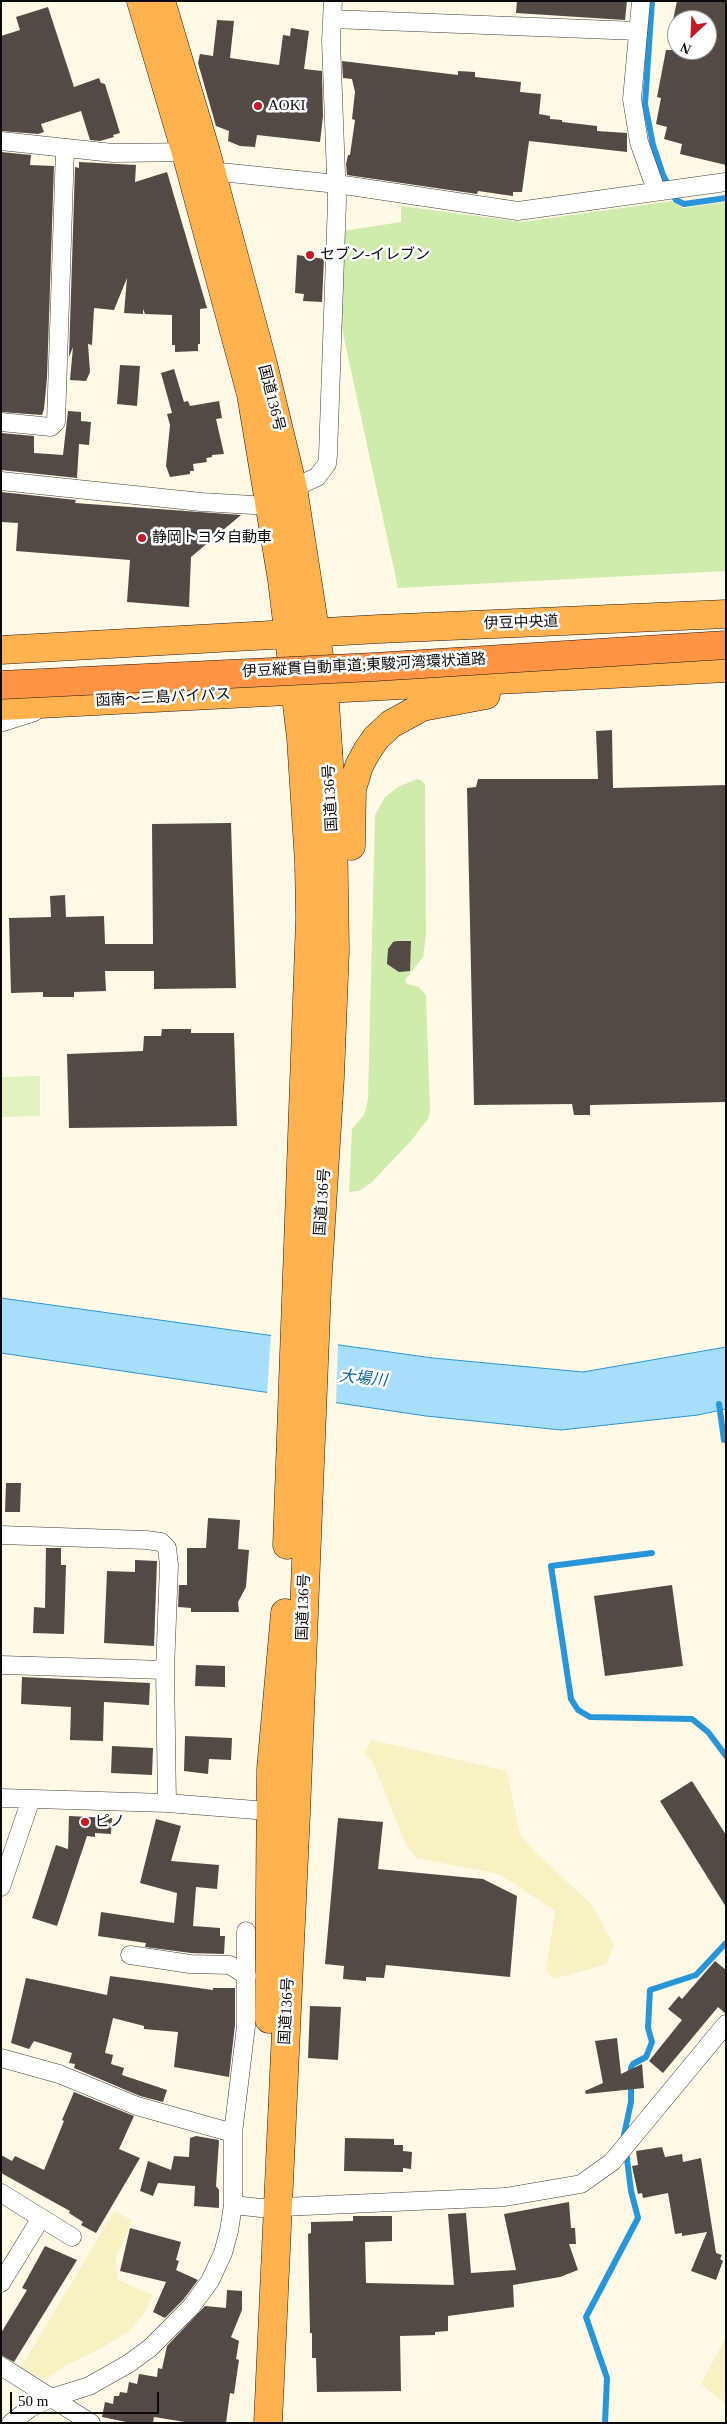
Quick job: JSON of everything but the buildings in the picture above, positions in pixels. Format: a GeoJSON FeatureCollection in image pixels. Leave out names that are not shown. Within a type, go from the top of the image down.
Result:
{"type":"FeatureCollection","features":[{"type":"Feature","properties":{"kind":"highway","name":"国道136号"},"geometry":{"type":"LineString","coordinates":[[141,1],[201,158],[263,364],[293,488],[324,688],[333,823],[335,950],[318,1076],[283,1812],[269,2207],[268,2423]]}},
{"type":"Feature","properties":{"kind":"highway","name":"国道136号"},"geometry":{"type":"LineString","coordinates":[[161,1],[201,158],[251,394],[270,506],[296,691],[309,863],[318,1076]]}},
{"type":"Feature","properties":{"kind":"highway","name":"伊豆中央道"},"geometry":{"type":"LineString","coordinates":[[316,633],[726,614]]}},
{"type":"Feature","properties":{"kind":"highway"},"geometry":{"type":"LineString","coordinates":[[1,650],[316,633]]}},
{"type":"Feature","properties":{"kind":"highway","name":"伊豆縦貫自動車道;東駿河湾環状道路"},"geometry":{"type":"LineString","coordinates":[[1,685],[374,667],[726,645]]}},
{"type":"Feature","properties":{"kind":"highway"},"geometry":{"type":"LineString","coordinates":[[324,688],[726,668]]}},
{"type":"Feature","properties":{"kind":"highway"},"geometry":{"type":"LineString","coordinates":[[335,950],[349,905],[352,789],[367,751],[391,724],[422,707],[445,702],[523,690],[640,683],[698,669]]}},
{"type":"Feature","properties":{"kind":"highway","name":"函南～三島バイパス"},"geometry":{"type":"LineString","coordinates":[[1,706],[324,688]]}},
{"type":"Feature","properties":{"kind":"highway","name":"国道136号"},"geometry":{"type":"LineString","coordinates":[[254,2423],[269,2207]]}},
{"type":"Feature","properties":{"kind":"street"},"geometry":{"type":"LineString","coordinates":[[641,1],[632,99],[639,142],[656,190]]}},
{"type":"Feature","properties":{"kind":"street"},"geometry":{"type":"LineString","coordinates":[[293,488],[317,477],[327,464],[337,184],[331,41],[333,10],[638,31]]}},
{"type":"Feature","properties":{"kind":"street"},"geometry":{"type":"LineString","coordinates":[[1,141],[65,149],[201,158],[337,184],[518,211],[656,190],[726,182]]}},
{"type":"Feature","properties":{"kind":"street"},"geometry":{"type":"LineString","coordinates":[[1,422],[51,427],[56,422],[65,149]]}},
{"type":"Feature","properties":{"kind":"street"},"geometry":{"type":"LineString","coordinates":[[1,481],[201,502],[270,506]]}},
{"type":"Feature","properties":{"kind":"street"},"geometry":{"type":"LineString","coordinates":[[1,721],[55,703]]}},
{"type":"Feature","properties":{"kind":"street"},"geometry":{"type":"LineString","coordinates":[[1,1535],[146,1540],[161,1542],[167,1548],[169,1565],[165,1670],[167,1803]]}},
{"type":"Feature","properties":{"kind":"street"},"geometry":{"type":"LineString","coordinates":[[1,1665],[165,1670]]}},
{"type":"Feature","properties":{"kind":"street"},"geometry":{"type":"LineString","coordinates":[[1,1798],[167,1803],[283,1812]]}},
{"type":"Feature","properties":{"kind":"street"},"geometry":{"type":"LineString","coordinates":[[1,1887],[32,1799]]}},
{"type":"Feature","properties":{"kind":"street"},"geometry":{"type":"LineString","coordinates":[[11,2423],[30,2408],[51,2398],[89,2386],[128,2364],[150,2348],[191,2307],[210,2281],[223,2254],[233,2205],[233,2133],[246,2026],[246,1931]]}},
{"type":"Feature","properties":{"kind":"street"},"geometry":{"type":"LineString","coordinates":[[130,1956],[190,1964],[230,1966],[247,1976]]}},
{"type":"Feature","properties":{"kind":"street"},"geometry":{"type":"LineString","coordinates":[[233,2205],[269,2207],[505,2197],[580,2184],[612,2162],[726,2024]]}},
{"type":"Feature","properties":{"kind":"street"},"geometry":{"type":"LineString","coordinates":[[1,2058],[59,2074],[138,2106],[233,2133]]}},
{"type":"Feature","properties":{"kind":"street"},"geometry":{"type":"LineString","coordinates":[[1,2194],[72,2237]]}},
{"type":"Feature","properties":{"kind":"street"},"geometry":{"type":"LineString","coordinates":[[1,2284],[41,2218]]}},
{"type":"Feature","properties":{"kind":"street"},"geometry":{"type":"LineString","coordinates":[[1,2366],[91,2423]]}},
{"type":"Feature","properties":{"kind":"shaded area"},"geometry":{"type":"Polygon","coordinates":[[[372,1740],[507,1771],[520,1834],[535,1852],[592,1905],[614,1945],[607,1964],[553,1979],[546,1970],[555,1911],[499,1874],[416,1858],[407,1847],[373,1762],[364,1753],[372,1740]]]}},
{"type":"Feature","properties":{"kind":"shaded area"},"geometry":{"type":"Polygon","coordinates":[[[114,2211],[132,2220],[116,2258],[118,2280],[153,2295],[144,2314],[130,2330],[102,2348],[63,2367],[47,2379],[38,2377],[21,2368],[114,2211]]]}},
{"type":"Feature","properties":{"kind":"shaded area"},"geometry":{"type":"Polygon","coordinates":[[[726,2337],[726,2404],[701,2384],[726,2337]]]}},
{"type":"Feature","properties":{"kind":"green space"},"geometry":{"type":"Polygon","coordinates":[[[671,201],[683,208],[726,202],[726,571],[398,588],[339,315],[343,231],[401,222],[401,206],[522,222],[671,201]]]}},
{"type":"Feature","properties":{"kind":"green space"},"geometry":{"type":"Polygon","coordinates":[[[417,779],[425,784],[426,935],[423,957],[405,980],[407,984],[419,987],[426,995],[430,1112],[428,1119],[410,1142],[371,1183],[359,1191],[349,1192],[352,1129],[364,1115],[368,1100],[375,815],[385,797],[398,787],[417,779]]]}},
{"type":"Feature","properties":{"kind":"green space"},"geometry":{"type":"Polygon","coordinates":[[[40,1076],[40,1116],[1,1117],[1,1077],[40,1076]]]}},
{"type":"Feature","properties":{"kind":"water","name":"大場川"},"geometry":{"type":"Polygon","coordinates":[[[1,1298],[433,1358],[583,1372],[726,1347],[726,1409],[698,1415],[561,1430],[426,1416],[1,1353],[1,1298]]]}},
{"type":"Feature","properties":{"kind":"pier"},"geometry":{"type":"Polygon","coordinates":[[[271,1334],[338,1343],[336,1405],[267,1395],[271,1334]]]}},
{"type":"Feature","properties":{"kind":"waterway"},"geometry":{"type":"LineString","coordinates":[[652,1],[645,104],[653,145],[663,175],[676,200],[684,204],[726,198]]}},
{"type":"Feature","properties":{"kind":"waterway"},"geometry":{"type":"LineString","coordinates":[[719,1404],[724,1440]]}},
{"type":"Feature","properties":{"kind":"waterway"},"geometry":{"type":"LineString","coordinates":[[652,1553],[551,1566],[571,1699],[578,1710],[590,1717],[692,1719],[708,1732],[726,1756]]}},
{"type":"Feature","properties":{"kind":"waterway"},"geometry":{"type":"LineString","coordinates":[[605,2423],[607,2378],[586,2317],[638,2218],[631,2191],[624,2135],[631,2102],[631,2068],[633,2064],[646,2057],[652,2042],[648,2028],[650,1990],[696,1975],[726,1943]]}},
{"type":"Feature","properties":{"kind":"place","name":"AOKI"},"geometry":{"type":"Point","coordinates":[258,106]}},
{"type":"Feature","properties":{"kind":"place","name":"セブン-イレブン"},"geometry":{"type":"Point","coordinates":[310,255]}},
{"type":"Feature","properties":{"kind":"place","name":"静岡トヨタ自動車"},"geometry":{"type":"Point","coordinates":[142,538]}},
{"type":"Feature","properties":{"kind":"place","name":"ピノ"},"geometry":{"type":"Point","coordinates":[85,1822]}}]}
